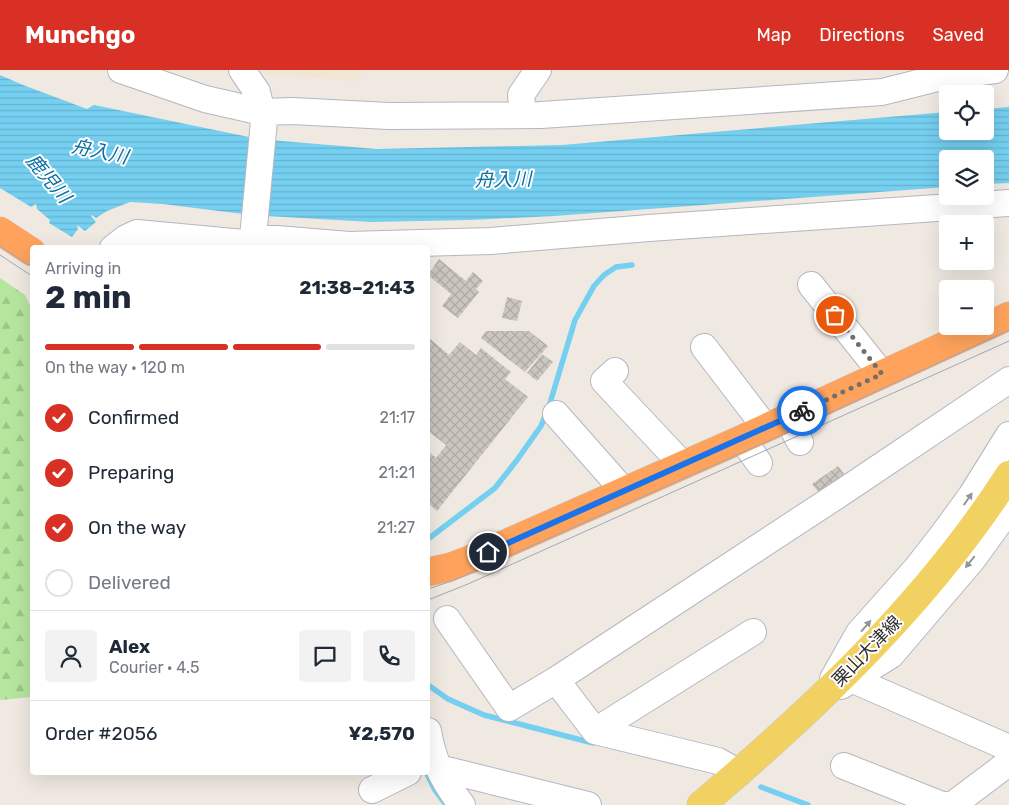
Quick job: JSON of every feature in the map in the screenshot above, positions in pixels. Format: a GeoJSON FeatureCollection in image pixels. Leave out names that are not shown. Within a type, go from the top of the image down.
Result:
{"type":"FeatureCollection","features":[{"type":"Feature","properties":{"kind":"highway"},"geometry":{"type":"LineString","coordinates":[[0,231],[30,251]]}},
{"type":"Feature","properties":{"kind":"highway"},"geometry":{"type":"LineString","coordinates":[[430,572],[450,568],[471,559],[765,428],[1009,316]]}},
{"type":"Feature","properties":{"kind":"main road","name":"栗山大津線"},"geometry":{"type":"LineString","coordinates":[[701,805],[823,697],[911,606],[996,512],[1009,475]]}},
{"type":"Feature","properties":{"kind":"street"},"geometry":{"type":"LineString","coordinates":[[121,70],[205,99],[263,116],[292,111],[388,116],[540,115],[882,92],[942,77],[995,70]]}},
{"type":"Feature","properties":{"kind":"street"},"geometry":{"type":"LineString","coordinates":[[117,245],[137,233],[250,242],[253,233],[263,116],[257,92],[242,70]]}},
{"type":"Feature","properties":{"kind":"street"},"geometry":{"type":"LineString","coordinates":[[523,114],[521,95],[538,70]]}},
{"type":"Feature","properties":{"kind":"street"},"geometry":{"type":"LineString","coordinates":[[253,233],[349,245],[490,241],[1009,203]]}},
{"type":"Feature","properties":{"kind":"street"},"geometry":{"type":"LineString","coordinates":[[811,285],[882,374]]}},
{"type":"Feature","properties":{"kind":"street"},"geometry":{"type":"LineString","coordinates":[[704,347],[765,428],[800,442]]}},
{"type":"Feature","properties":{"kind":"street"},"geometry":{"type":"LineString","coordinates":[[615,371],[604,381],[683,465]]}},
{"type":"Feature","properties":{"kind":"street"},"geometry":{"type":"LineString","coordinates":[[447,619],[509,708],[556,680],[1009,380]]}},
{"type":"Feature","properties":{"kind":"street"},"geometry":{"type":"LineString","coordinates":[[556,414],[624,491]]}},
{"type":"Feature","properties":{"kind":"street"},"geometry":{"type":"LineString","coordinates":[[759,463],[765,428]]}},
{"type":"Feature","properties":{"kind":"street"},"geometry":{"type":"LineString","coordinates":[[823,697],[860,633],[916,569],[944,533],[1009,435]]}},
{"type":"Feature","properties":{"kind":"street"},"geometry":{"type":"LineString","coordinates":[[823,697],[891,655],[972,560],[996,512]]}},
{"type":"Feature","properties":{"kind":"street"},"geometry":{"type":"LineString","coordinates":[[596,731],[641,712],[726,659],[753,632]]}},
{"type":"Feature","properties":{"kind":"street"},"geometry":{"type":"LineString","coordinates":[[844,766],[950,805],[1009,757],[851,679]]}},
{"type":"Feature","properties":{"kind":"street"},"geometry":{"type":"LineString","coordinates":[[556,680],[596,731],[718,761],[739,773]]}},
{"type":"Feature","properties":{"kind":"street"},"geometry":{"type":"LineString","coordinates":[[430,741],[434,762],[447,786],[462,805]]}},
{"type":"Feature","properties":{"kind":"street"},"geometry":{"type":"LineString","coordinates":[[434,762],[588,805]]}},
{"type":"Feature","properties":{"kind":"street"},"geometry":{"type":"LineString","coordinates":[[374,789],[402,775]]}},
{"type":"Feature","properties":{"kind":"shaded area"},"geometry":{"type":"Polygon","coordinates":[[[261,70],[365,70],[355,81],[264,74],[261,70]]]}},
{"type":"Feature","properties":{"kind":"green space"},"geometry":{"type":"Polygon","coordinates":[[[0,278],[25,295],[30,305],[30,697],[0,700],[0,278]]]}},
{"type":"Feature","properties":{"kind":"water"},"geometry":{"type":"Polygon","coordinates":[[[0,75],[87,109],[94,105],[258,139],[377,149],[562,145],[939,113],[939,140],[994,140],[994,108],[1009,107],[1009,183],[994,184],[994,150],[939,150],[939,188],[554,216],[371,222],[251,215],[163,204],[130,202],[107,211],[96,218],[92,215],[96,222],[85,231],[77,225],[78,229],[72,237],[49,223],[50,220],[37,209],[36,204],[31,207],[0,188],[0,75]]]}},
{"type":"Feature","properties":{"kind":"building"},"geometry":{"type":"Polygon","coordinates":[[[439,259],[466,281],[473,272],[483,281],[476,289],[479,292],[458,318],[442,306],[451,294],[430,277],[430,272],[439,259]]]}},
{"type":"Feature","properties":{"kind":"building"},"geometry":{"type":"Polygon","coordinates":[[[507,297],[522,301],[517,321],[502,318],[507,297]]]}},
{"type":"Feature","properties":{"kind":"building"},"geometry":{"type":"Polygon","coordinates":[[[486,331],[529,331],[548,346],[525,372],[481,338],[486,331]]]}},
{"type":"Feature","properties":{"kind":"building"},"geometry":{"type":"Polygon","coordinates":[[[430,339],[449,355],[460,342],[476,355],[481,348],[511,372],[505,379],[528,397],[437,511],[430,505],[430,453],[436,458],[446,445],[430,433],[430,339]]]}},
{"type":"Feature","properties":{"kind":"building"},"geometry":{"type":"Polygon","coordinates":[[[542,354],[553,362],[537,381],[527,373],[542,354]]]}},
{"type":"Feature","properties":{"kind":"building"},"geometry":{"type":"Polygon","coordinates":[[[838,466],[848,479],[822,497],[812,484],[838,466]]]}},
{"type":"Feature","properties":{"kind":"waterway"},"geometry":{"type":"LineString","coordinates":[[430,537],[495,488],[517,460],[541,426],[550,403],[575,320],[594,286],[604,275],[616,267],[632,265]]}},
{"type":"Feature","properties":{"kind":"waterway"},"geometry":{"type":"LineString","coordinates":[[430,686],[448,699],[484,715],[593,743]]}},
{"type":"Feature","properties":{"kind":"waterway"},"geometry":{"type":"LineString","coordinates":[[428,775],[444,802]]}},
{"type":"Feature","properties":{"kind":"waterway"},"geometry":{"type":"LineString","coordinates":[[761,787],[808,805]]}},
{"type":"Feature","properties":{"kind":"tram line"},"geometry":{"type":"LineString","coordinates":[[0,246],[30,266]]}},
{"type":"Feature","properties":{"kind":"tram line"},"geometry":{"type":"LineString","coordinates":[[0,255],[30,275]]}},
{"type":"Feature","properties":{"kind":"tram line"},"geometry":{"type":"LineString","coordinates":[[430,588],[452,581],[793,430],[1009,330]]}},
{"type":"Feature","properties":{"kind":"tram line"},"geometry":{"type":"LineString","coordinates":[[430,599],[468,584],[1009,341]]}},
{"type":"Feature","properties":{"kind":"way so far"},"geometry":{"type":"LineString","coordinates":[[802,411],[882,374],[835,315]]}},
{"type":"Feature","properties":{"kind":"route"},"geometry":{"type":"LineString","coordinates":[[488,552],[802,411]]}},
{"type":"Feature","properties":{"kind":"water label","name":"舟入川"},"geometry":{"type":"Point","coordinates":[100,151]}},
{"type":"Feature","properties":{"kind":"water label","name":"鹿児川"},"geometry":{"type":"Point","coordinates":[49,178]}},
{"type":"Feature","properties":{"kind":"water label","name":"舟入川"},"geometry":{"type":"Point","coordinates":[503,179]}}]}
